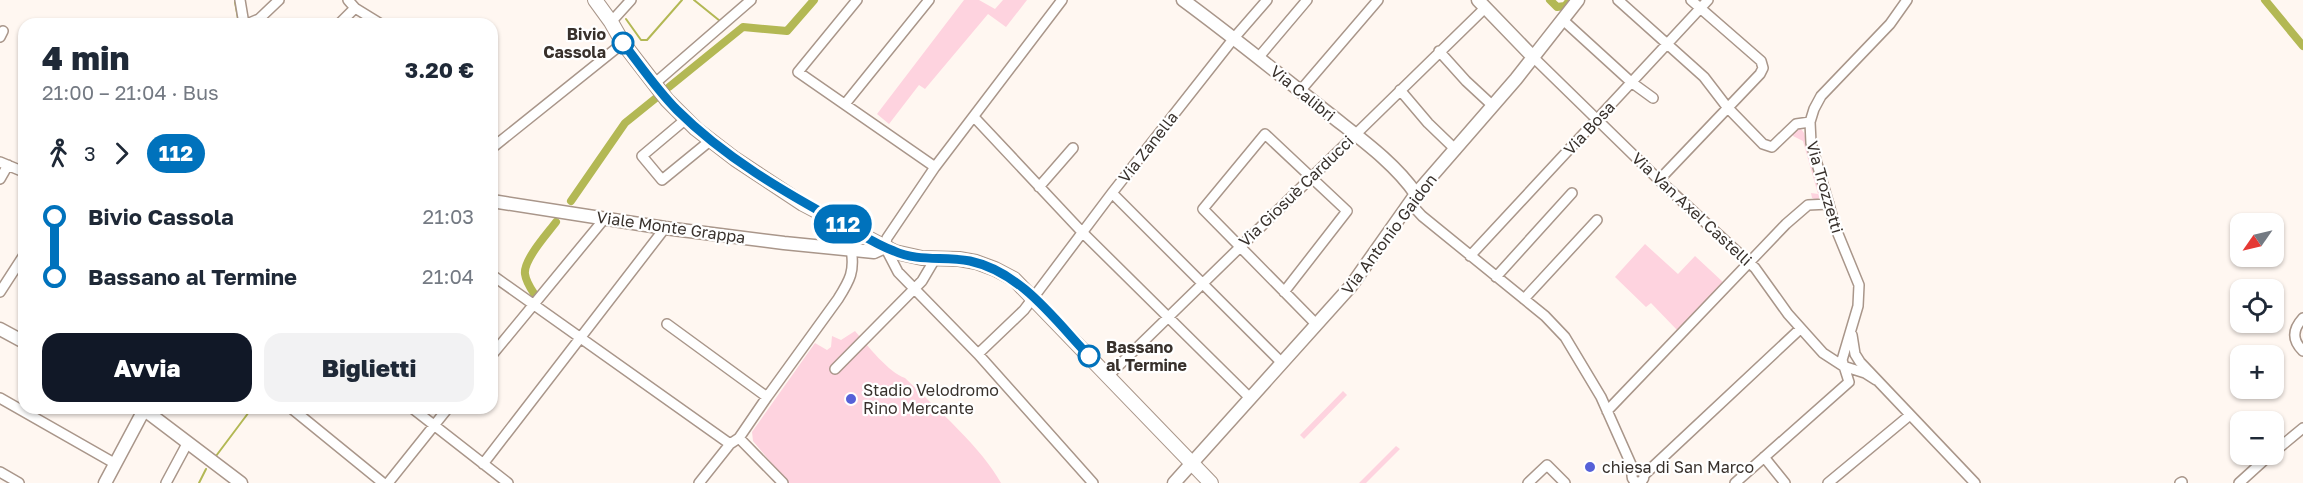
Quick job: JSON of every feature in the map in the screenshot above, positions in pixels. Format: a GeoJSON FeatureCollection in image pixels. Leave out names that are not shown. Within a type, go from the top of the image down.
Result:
{"type":"FeatureCollection","features":[{"type":"Feature","properties":{"kind":"main road"},"geometry":{"type":"LineString","coordinates":[[595,0],[623,43],[654,84],[686,119],[711,140],[803,204],[904,255],[967,261],[995,269],[1014,279],[1211,483]]}},
{"type":"Feature","properties":{"kind":"street"},"geometry":{"type":"LineString","coordinates":[[240,0],[244,18]]}},
{"type":"Feature","properties":{"kind":"street"},"geometry":{"type":"LineString","coordinates":[[260,18],[279,0]]}},
{"type":"Feature","properties":{"kind":"street"},"geometry":{"type":"LineString","coordinates":[[348,0],[355,8],[371,18]]}},
{"type":"Feature","properties":{"kind":"street"},"geometry":{"type":"LineString","coordinates":[[611,22],[631,0]]}},
{"type":"Feature","properties":{"kind":"street"},"geometry":{"type":"LineString","coordinates":[[654,84],[751,0]]}},
{"type":"Feature","properties":{"kind":"street"},"geometry":{"type":"LineString","coordinates":[[857,0],[798,72],[935,167]]}},
{"type":"Feature","properties":{"kind":"street"},"geometry":{"type":"LineString","coordinates":[[845,104],[929,0]]}},
{"type":"Feature","properties":{"kind":"street"},"geometry":{"type":"LineString","coordinates":[[1062,0],[935,167],[887,238],[885,247],[898,272],[978,354],[1093,483]]}},
{"type":"Feature","properties":{"kind":"street","name":"Via Calibri"},"geometry":{"type":"LineString","coordinates":[[1183,0],[1354,134],[1398,173],[1413,199]]}},
{"type":"Feature","properties":{"kind":"street","name":"Via Zanella"},"geometry":{"type":"LineString","coordinates":[[978,354],[1024,310],[1112,193],[1234,38],[1267,0]]}},
{"type":"Feature","properties":{"kind":"street"},"geometry":{"type":"LineString","coordinates":[[1258,58],[1307,0]]}},
{"type":"Feature","properties":{"kind":"street"},"geometry":{"type":"LineString","coordinates":[[1300,91],[1378,0]]}},
{"type":"Feature","properties":{"kind":"street","name":"Via Antonio Gaidon"},"geometry":{"type":"LineString","coordinates":[[1174,483],[1317,326],[1375,254],[1413,199],[1493,106],[1578,0]]}},
{"type":"Feature","properties":{"kind":"street"},"geometry":{"type":"LineString","coordinates":[[1618,0],[1704,77],[1727,107],[1763,144],[1770,147],[1796,124],[1810,122]]}},
{"type":"Feature","properties":{"kind":"street"},"geometry":{"type":"LineString","coordinates":[[1659,180],[1760,74],[1762,64],[1691,0]]}},
{"type":"Feature","properties":{"kind":"street","name":"Via Bosa"},"geometry":{"type":"LineString","coordinates":[[1470,256],[1707,0]]}},
{"type":"Feature","properties":{"kind":"street","name":"Via Trozzetti"},"geometry":{"type":"LineString","coordinates":[[1764,457],[1848,384],[1849,380],[1842,360],[1858,306],[1859,285],[1836,229],[1812,143],[1810,122],[1821,96],[1890,24],[1907,0]]}},
{"type":"Feature","properties":{"kind":"street"},"geometry":{"type":"LineString","coordinates":[[1481,4],[1533,57]]}},
{"type":"Feature","properties":{"kind":"street","name":"Via Giosuè Carducci"},"geometry":{"type":"LineString","coordinates":[[1108,376],[1400,90],[1481,4]]}},
{"type":"Feature","properties":{"kind":"street"},"geometry":{"type":"LineString","coordinates":[[345,18],[355,8]]}},
{"type":"Feature","properties":{"kind":"street"},"geometry":{"type":"LineString","coordinates":[[1563,20],[1630,82],[1653,98]]}},
{"type":"Feature","properties":{"kind":"street"},"geometry":{"type":"LineString","coordinates":[[498,143],[623,43]]}},
{"type":"Feature","properties":{"kind":"street"},"geometry":{"type":"LineString","coordinates":[[1439,51],[1493,106]]}},
{"type":"Feature","properties":{"kind":"street","name":"Via Van Axel Castelli"},"geometry":{"type":"LineString","coordinates":[[1533,57],[1659,180],[1749,261],[1782,307],[1823,353],[1843,366],[1865,373],[1876,380]]}},
{"type":"Feature","properties":{"kind":"street"},"geometry":{"type":"LineString","coordinates":[[1400,90],[1428,123],[1456,150]]}},
{"type":"Feature","properties":{"kind":"street"},"geometry":{"type":"LineString","coordinates":[[974,117],[1082,232],[1250,398]]}},
{"type":"Feature","properties":{"kind":"street"},"geometry":{"type":"LineString","coordinates":[[686,119],[642,156],[662,180],[711,140]]}},
{"type":"Feature","properties":{"kind":"street"},"geometry":{"type":"LineString","coordinates":[[1284,292],[1347,211],[1265,134],[1203,208],[1240,246],[1284,292],[1317,326]]}},
{"type":"Feature","properties":{"kind":"street"},"geometry":{"type":"LineString","coordinates":[[1039,187],[1073,148]]}},
{"type":"Feature","properties":{"kind":"street"},"geometry":{"type":"LineString","coordinates":[[0,178],[4,163],[18,169]]}},
{"type":"Feature","properties":{"kind":"street"},"geometry":{"type":"LineString","coordinates":[[1112,193],[1282,363]]}},
{"type":"Feature","properties":{"kind":"street"},"geometry":{"type":"LineString","coordinates":[[1496,277],[1572,193]]}},
{"type":"Feature","properties":{"kind":"street"},"geometry":{"type":"LineString","coordinates":[[1413,199],[1422,216],[1545,316],[1565,338],[1589,375],[1607,411],[1633,478],[1641,470],[1647,478],[1800,329]]}},
{"type":"Feature","properties":{"kind":"street","name":"Viale Monte Grappa"},"geometry":{"type":"LineString","coordinates":[[498,202],[665,228],[793,244],[874,252],[885,247]]}},
{"type":"Feature","properties":{"kind":"street"},"geometry":{"type":"LineString","coordinates":[[1607,411],[1749,261],[1805,206],[1829,204]]}},
{"type":"Feature","properties":{"kind":"street"},"geometry":{"type":"LineString","coordinates":[[498,348],[605,218]]}},
{"type":"Feature","properties":{"kind":"street"},"geometry":{"type":"LineString","coordinates":[[1524,299],[1597,220]]}},
{"type":"Feature","properties":{"kind":"street"},"geometry":{"type":"LineString","coordinates":[[699,483],[730,444],[739,438],[848,283],[854,265],[844,225]]}},
{"type":"Feature","properties":{"kind":"street"},"geometry":{"type":"LineString","coordinates":[[483,464],[665,228]]}},
{"type":"Feature","properties":{"kind":"street"},"geometry":{"type":"LineString","coordinates":[[898,272],[897,264],[904,255]]}},
{"type":"Feature","properties":{"kind":"street"},"geometry":{"type":"LineString","coordinates":[[835,369],[916,289],[927,276],[935,259]]}},
{"type":"Feature","properties":{"kind":"street"},"geometry":{"type":"LineString","coordinates":[[0,292],[18,264]]}},
{"type":"Feature","properties":{"kind":"street"},"geometry":{"type":"LineString","coordinates":[[498,280],[730,444]]}},
{"type":"Feature","properties":{"kind":"street"},"geometry":{"type":"LineString","coordinates":[[2303,318],[2296,326],[2294,335],[2296,344],[2303,351]]}},
{"type":"Feature","properties":{"kind":"street"},"geometry":{"type":"LineString","coordinates":[[667,324],[767,397]]}},
{"type":"Feature","properties":{"kind":"street"},"geometry":{"type":"LineString","coordinates":[[0,329],[18,339]]}},
{"type":"Feature","properties":{"kind":"street"},"geometry":{"type":"LineString","coordinates":[[1851,333],[1855,354],[1876,380],[1975,483]]}},
{"type":"Feature","properties":{"kind":"street"},"geometry":{"type":"LineString","coordinates":[[0,398],[18,408]]}},
{"type":"Feature","properties":{"kind":"street"},"geometry":{"type":"LineString","coordinates":[[28,414],[114,462]]}},
{"type":"Feature","properties":{"kind":"street"},"geometry":{"type":"LineString","coordinates":[[105,483],[141,414]]}},
{"type":"Feature","properties":{"kind":"street"},"geometry":{"type":"LineString","coordinates":[[152,414],[241,483]]}},
{"type":"Feature","properties":{"kind":"street"},"geometry":{"type":"LineString","coordinates":[[162,414],[167,426]]}},
{"type":"Feature","properties":{"kind":"street"},"geometry":{"type":"LineString","coordinates":[[298,414],[383,483]]}},
{"type":"Feature","properties":{"kind":"street"},"geometry":{"type":"LineString","coordinates":[[420,414],[508,483]]}},
{"type":"Feature","properties":{"kind":"street"},"geometry":{"type":"LineString","coordinates":[[388,483],[443,414]]}},
{"type":"Feature","properties":{"kind":"street"},"geometry":{"type":"LineString","coordinates":[[1828,483],[1910,415]]}},
{"type":"Feature","properties":{"kind":"street"},"geometry":{"type":"LineString","coordinates":[[2284,444],[2303,428]]}},
{"type":"Feature","properties":{"kind":"street"},"geometry":{"type":"LineString","coordinates":[[739,438],[783,483]]}},
{"type":"Feature","properties":{"kind":"street"},"geometry":{"type":"LineString","coordinates":[[166,483],[188,442]]}},
{"type":"Feature","properties":{"kind":"street"},"geometry":{"type":"LineString","coordinates":[[1735,483],[1764,457],[1785,483]]}},
{"type":"Feature","properties":{"kind":"street"},"geometry":{"type":"LineString","coordinates":[[1528,483],[1547,465],[1565,483]]}},
{"type":"Feature","properties":{"kind":"street"},"geometry":{"type":"LineString","coordinates":[[2239,483],[2259,465]]}},
{"type":"Feature","properties":{"kind":"street"},"geometry":{"type":"LineString","coordinates":[[0,472],[19,483]]}},
{"type":"Feature","properties":{"kind":"shaded area"},"geometry":{"type":"Polygon","coordinates":[[[964,0],[979,0],[995,9],[1003,0],[1027,0],[1006,27],[988,14],[925,89],[919,85],[889,124],[877,114],[964,0]]]}},
{"type":"Feature","properties":{"kind":"shaded area"},"geometry":{"type":"Polygon","coordinates":[[[1801,129],[1804,133],[1820,194],[1816,200],[1812,198],[1811,193],[1818,194],[1803,141],[1793,136],[1793,132],[1801,129]]]}},
{"type":"Feature","properties":{"kind":"shaded area"},"geometry":{"type":"Polygon","coordinates":[[[1645,244],[1678,274],[1695,256],[1724,283],[1680,329],[1677,330],[1651,303],[1646,307],[1615,277],[1645,244]]]}},
{"type":"Feature","properties":{"kind":"shaded area","name":"Stadio Velodromo Rino Mercante"},"geometry":{"type":"Polygon","coordinates":[[[855,331],[885,365],[905,378],[958,429],[982,456],[1001,483],[788,483],[753,441],[752,432],[815,343],[827,350],[831,347],[832,336],[841,340],[855,331]]]}},
{"type":"Feature","properties":{"kind":"shaded area"},"geometry":{"type":"Polygon","coordinates":[[[1343,391],[1347,395],[1304,439],[1300,435],[1343,391]]]}},
{"type":"Feature","properties":{"kind":"shaded area"},"geometry":{"type":"Polygon","coordinates":[[[1396,446],[1400,449],[1366,483],[1359,483],[1396,446]]]}},
{"type":"Feature","properties":{"kind":"waterway"},"geometry":{"type":"LineString","coordinates":[[626,19],[641,40],[647,40],[682,0]]}},
{"type":"Feature","properties":{"kind":"waterway"},"geometry":{"type":"LineString","coordinates":[[694,0],[720,21]]}},
{"type":"Feature","properties":{"kind":"waterway"},"geometry":{"type":"LineString","coordinates":[[669,87],[743,27],[787,31],[814,0]]}},
{"type":"Feature","properties":{"kind":"waterway"},"geometry":{"type":"LineString","coordinates":[[1550,0],[1557,7],[1565,6],[1570,0]]}},
{"type":"Feature","properties":{"kind":"waterway"},"geometry":{"type":"LineString","coordinates":[[2265,0],[2303,46]]}},
{"type":"Feature","properties":{"kind":"waterway"},"geometry":{"type":"LineString","coordinates":[[235,2],[238,18]]}},
{"type":"Feature","properties":{"kind":"waterway"},"geometry":{"type":"LineString","coordinates":[[571,201],[625,123],[656,98]]}},
{"type":"Feature","properties":{"kind":"waterway"},"geometry":{"type":"LineString","coordinates":[[535,295],[526,280],[525,268],[532,254],[556,222]]}},
{"type":"Feature","properties":{"kind":"waterway"},"geometry":{"type":"LineString","coordinates":[[216,456],[248,414]]}},
{"type":"Feature","properties":{"kind":"waterway"},"geometry":{"type":"LineString","coordinates":[[199,483],[206,469]]}},
{"type":"Feature","properties":{"kind":"bus line","name":"112"},"geometry":{"type":"LineString","coordinates":[[623,43],[676,109],[696,129],[735,159],[803,204],[895,252],[922,258],[967,261],[986,265],[1006,274],[1021,285],[1089,356]]}},
{"type":"Feature","properties":{"kind":"place","name":"Bivio Cassola"},"geometry":{"type":"Point","coordinates":[623,43]}},
{"type":"Feature","properties":{"kind":"place","name":"Bassano al Termine"},"geometry":{"type":"Point","coordinates":[1089,356]}},
{"type":"Feature","properties":{"kind":"place","name":"Stadio Velodromo Rino Mercante"},"geometry":{"type":"Point","coordinates":[851,399]}},
{"type":"Feature","properties":{"kind":"place","name":"chiesa di San Marco"},"geometry":{"type":"Point","coordinates":[1590,467]}}]}
